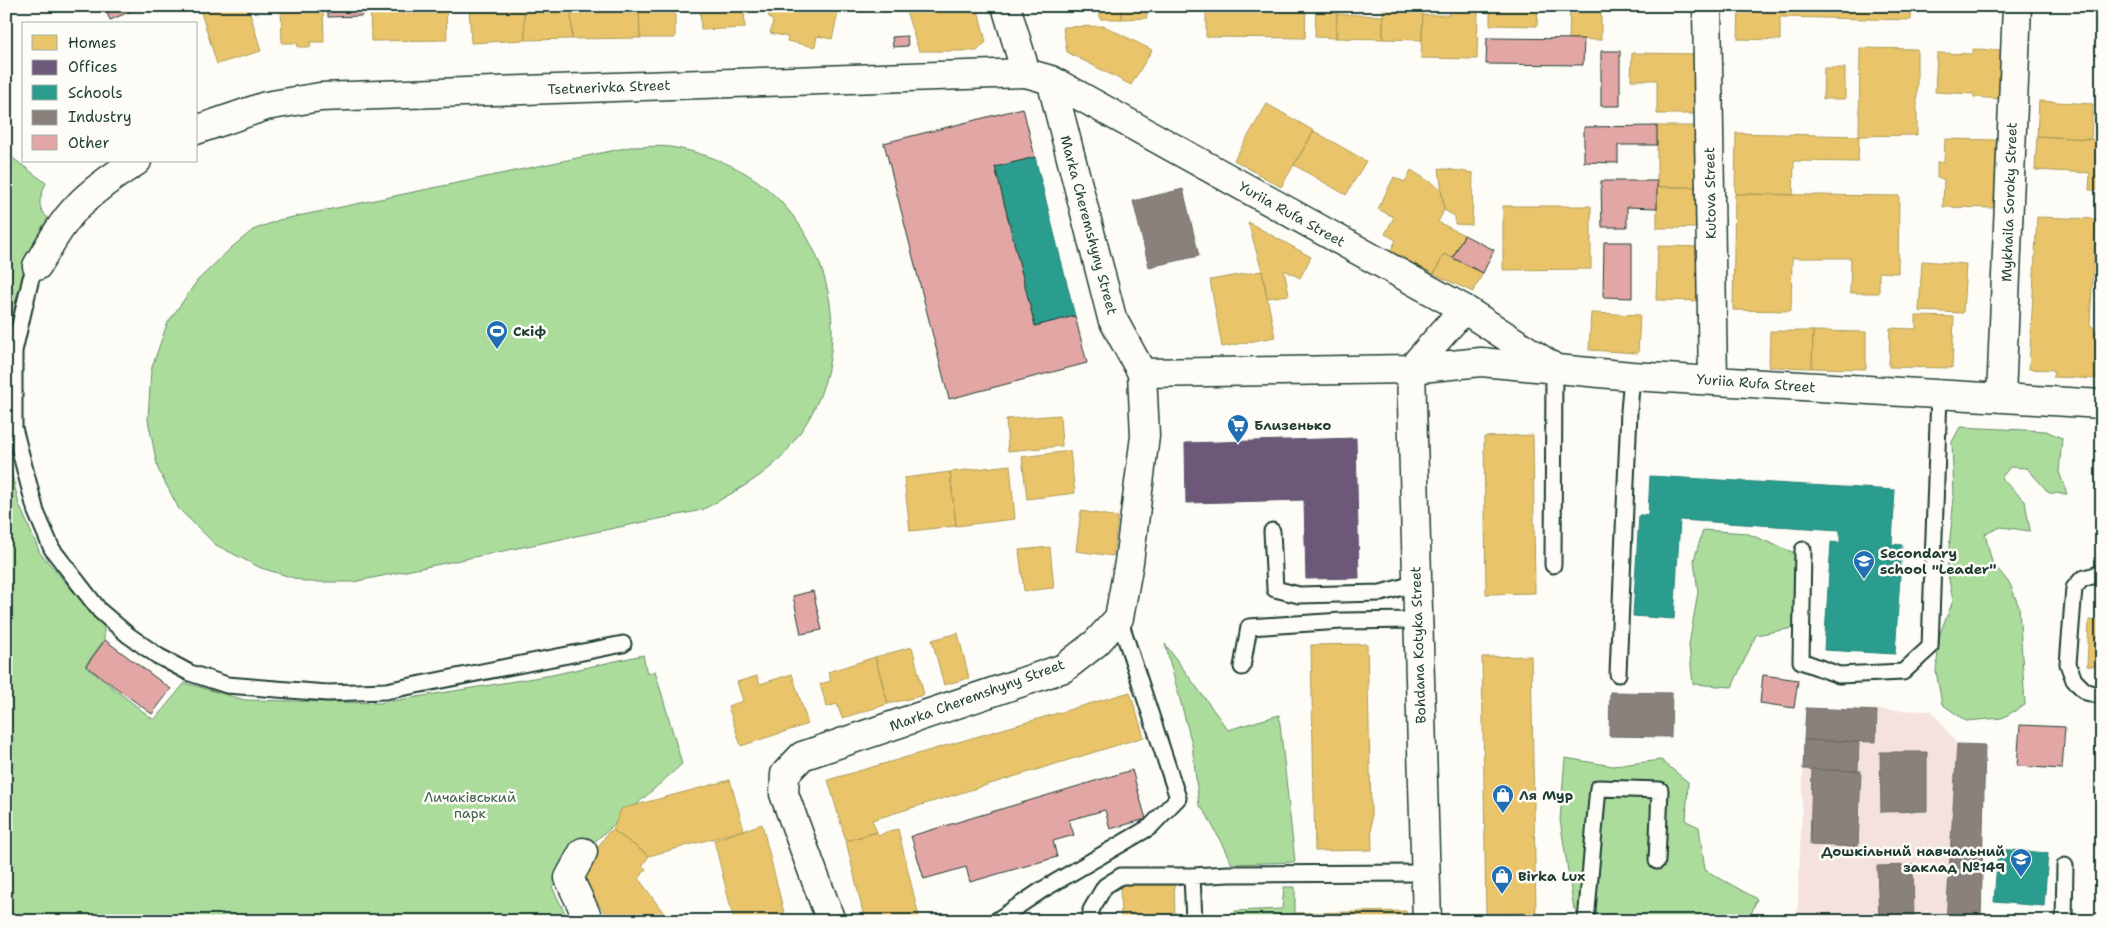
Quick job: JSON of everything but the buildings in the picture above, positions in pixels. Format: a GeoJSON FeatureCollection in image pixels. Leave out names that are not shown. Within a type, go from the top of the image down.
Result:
{"type":"FeatureCollection","features":[{"type":"Feature","properties":{"kind":"street"},"geometry":{"type":"LineString","coordinates":[[1006,6],[1026,73],[1052,80]]}},
{"type":"Feature","properties":{"kind":"street","name":"Kutova Street"},"geometry":{"type":"LineString","coordinates":[[1707,6],[1713,380]]}},
{"type":"Feature","properties":{"kind":"street","name":"Mykhaila Soroky Street"},"geometry":{"type":"LineString","coordinates":[[2001,398],[2017,6]]}},
{"type":"Feature","properties":{"kind":"street","name":"Tsetnerivka Street"},"geometry":{"type":"LineString","coordinates":[[198,129],[266,106],[320,98],[1026,73]]}},
{"type":"Feature","properties":{"kind":"street","name":"Yuriia Rufa Street"},"geometry":{"type":"LineString","coordinates":[[1052,80],[1464,309],[1554,368]]}},
{"type":"Feature","properties":{"kind":"street","name":"Marka Cheremshyny Street"},"geometry":{"type":"LineString","coordinates":[[831,921],[784,794],[785,774],[802,756],[1064,668],[1096,643],[1119,618],[1130,562],[1142,476],[1145,436],[1142,373],[1112,318],[1052,80]]}},
{"type":"Feature","properties":{"kind":"street"},"geometry":{"type":"LineString","coordinates":[[37,266],[75,208],[96,190],[136,162]]}},
{"type":"Feature","properties":{"kind":"street"},"geometry":{"type":"LineString","coordinates":[[1411,369],[1464,309]]}},
{"type":"Feature","properties":{"kind":"street","name":"Yuriia Rufa Street"},"geometry":{"type":"LineString","coordinates":[[1142,373],[1411,369],[1482,362],[1632,376],[2102,404]]}},
{"type":"Feature","properties":{"kind":"street","name":"Bohdana Kotyka Street"},"geometry":{"type":"LineString","coordinates":[[1411,369],[1427,921]]}},
{"type":"Feature","properties":{"kind":"street"},"geometry":{"type":"LineString","coordinates":[[583,852],[569,878],[589,921]]}},
{"type":"Feature","properties":{"kind":"lane"},"geometry":{"type":"LineString","coordinates":[[37,266],[31,278],[14,350],[14,428],[36,512],[52,549],[100,611],[128,635],[158,656],[190,674],[227,685],[327,693],[386,691],[623,644]]}},
{"type":"Feature","properties":{"kind":"lane"},"geometry":{"type":"LineString","coordinates":[[1553,565],[1554,368]]}},
{"type":"Feature","properties":{"kind":"lane"},"geometry":{"type":"LineString","coordinates":[[1618,674],[1632,376]]}},
{"type":"Feature","properties":{"kind":"lane"},"geometry":{"type":"LineString","coordinates":[[1803,550],[1801,660],[1839,675],[1903,672],[1930,647],[1939,395]]}},
{"type":"Feature","properties":{"kind":"lane"},"geometry":{"type":"LineString","coordinates":[[1272,531],[1275,589],[1299,595],[1382,593],[1417,583]]}},
{"type":"Feature","properties":{"kind":"lane"},"geometry":{"type":"LineString","coordinates":[[2102,573],[2082,579],[2074,588],[2068,664],[2074,680],[2086,692],[2102,696]]}},
{"type":"Feature","properties":{"kind":"lane"},"geometry":{"type":"LineString","coordinates":[[998,921],[1042,890],[1150,827],[1178,798],[1119,618]]}},
{"type":"Feature","properties":{"kind":"lane"},"geometry":{"type":"LineString","coordinates":[[1242,667],[1248,627],[1342,621],[1418,620]]}},
{"type":"Feature","properties":{"kind":"lane"},"geometry":{"type":"LineString","coordinates":[[1586,921],[1598,788],[1660,790],[1657,861]]}},
{"type":"Feature","properties":{"kind":"lane"},"geometry":{"type":"LineString","coordinates":[[2064,921],[2065,866]]}},
{"type":"Feature","properties":{"kind":"lane"},"geometry":{"type":"LineString","coordinates":[[1091,921],[1091,910],[1105,886],[1121,876],[1425,873]]}},
{"type":"Feature","properties":{"kind":"lane"},"geometry":{"type":"LineString","coordinates":[[1192,876],[1194,921]]}},
{"type":"Feature","properties":{"kind":"shaded area"},"geometry":{"type":"Polygon","coordinates":[[[1806,708],[1932,711],[1957,744],[1947,921],[1797,921],[1806,708]]]}},
{"type":"Feature","properties":{"kind":"green space","name":"Скіф"},"geometry":{"type":"Polygon","coordinates":[[[630,147],[671,147],[687,150],[718,160],[747,174],[783,204],[805,233],[820,265],[829,299],[832,334],[828,369],[817,402],[799,434],[784,455],[772,466],[743,487],[702,510],[353,582],[307,582],[261,568],[216,545],[179,509],[158,469],[148,420],[151,370],[167,324],[197,281],[231,248],[253,230],[279,220],[630,147]]]}},
{"type":"Feature","properties":{"kind":"green space"},"geometry":{"type":"Polygon","coordinates":[[[6,153],[46,183],[41,195],[40,204],[43,213],[52,223],[17,295],[6,354],[6,153]]]}},
{"type":"Feature","properties":{"kind":"green space"},"geometry":{"type":"Polygon","coordinates":[[[1960,427],[2046,431],[2062,438],[2059,472],[2067,494],[2049,493],[2027,468],[2010,467],[2001,478],[2025,501],[2030,531],[2001,527],[1985,534],[1992,562],[2010,584],[2019,607],[2025,705],[2002,718],[1966,721],[1942,704],[1936,671],[1940,633],[1953,601],[1947,569],[1954,497],[1952,442],[1960,427]]]}},
{"type":"Feature","properties":{"kind":"green space","name":"Личаківський парк"},"geometry":{"type":"Polygon","coordinates":[[[6,450],[19,504],[40,553],[104,626],[104,640],[85,666],[154,720],[185,683],[245,700],[380,703],[552,675],[643,655],[647,674],[655,671],[682,764],[583,852],[552,887],[569,921],[6,921],[6,450]]]}},
{"type":"Feature","properties":{"kind":"green space"},"geometry":{"type":"Polygon","coordinates":[[[1703,530],[1746,533],[1797,554],[1798,627],[1756,635],[1732,687],[1693,684],[1689,645],[1698,592],[1694,560],[1703,530]]]}},
{"type":"Feature","properties":{"kind":"green space"},"geometry":{"type":"Polygon","coordinates":[[[1165,644],[1228,730],[1279,715],[1295,862],[1232,864],[1207,815],[1199,805],[1192,744],[1165,644]]]}},
{"type":"Feature","properties":{"kind":"green space"},"geometry":{"type":"Polygon","coordinates":[[[1565,758],[1613,766],[1661,760],[1688,782],[1686,821],[1699,827],[1705,870],[1757,899],[1749,919],[1585,921],[1574,909],[1560,820],[1565,758]]]}},
{"type":"Feature","properties":{"kind":"green space"},"geometry":{"type":"Polygon","coordinates":[[[1284,887],[1295,887],[1295,921],[1235,921],[1235,911],[1282,909],[1284,887]]]}},
{"type":"Feature","properties":{"kind":"place","name":"Скіф"},"geometry":{"type":"Point","coordinates":[497,350]}},
{"type":"Feature","properties":{"kind":"place","name":"Близенько"},"geometry":{"type":"Point","coordinates":[1238,444]}},
{"type":"Feature","properties":{"kind":"place","name":"Secondary school \"Leader\""},"geometry":{"type":"Point","coordinates":[1864,580]}},
{"type":"Feature","properties":{"kind":"place","name":"Ля Мур"},"geometry":{"type":"Point","coordinates":[1503,814]}},
{"type":"Feature","properties":{"kind":"place","name":"Дошкільний навчальний заклад №149"},"geometry":{"type":"Point","coordinates":[2021,878]}},
{"type":"Feature","properties":{"kind":"place","name":"Birka Lux"},"geometry":{"type":"Point","coordinates":[1502,895]}}]}
